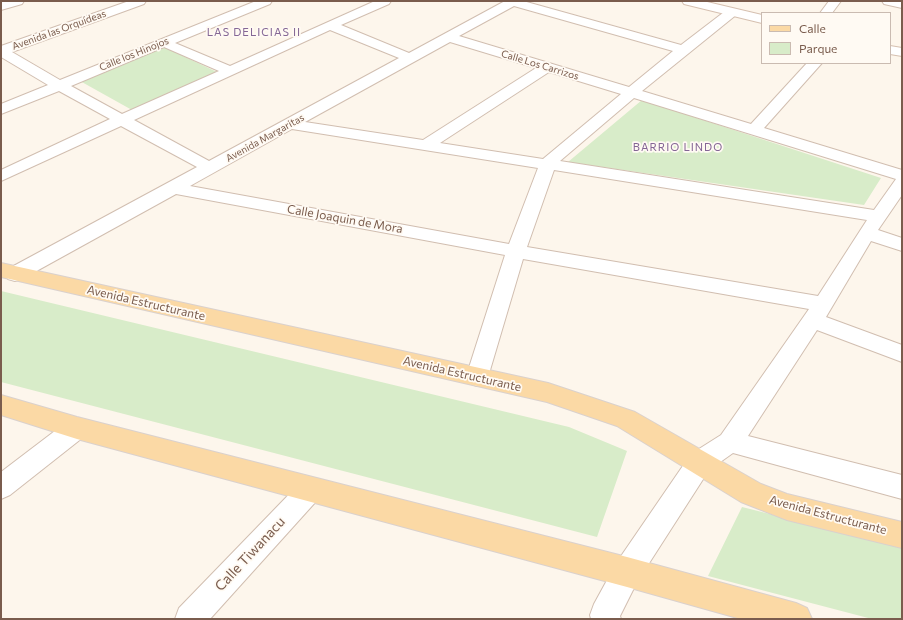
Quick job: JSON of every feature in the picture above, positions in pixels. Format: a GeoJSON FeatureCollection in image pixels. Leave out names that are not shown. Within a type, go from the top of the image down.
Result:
{"type":"FeatureCollection","features":[{"type":"Feature","properties":{"kind":"main road","name":"Avenida Estructurante"},"geometry":{"type":"LineString","coordinates":[[8,272],[548,393],[626,419],[751,493],[787,507],[902,535]]}},
{"type":"Feature","properties":{"kind":"main road"},"geometry":{"type":"LineString","coordinates":[[1,405],[78,428],[627,572],[796,619]]}},
{"type":"Feature","properties":{"kind":"street"},"geometry":{"type":"LineString","coordinates":[[1,6],[18,1]]}},
{"type":"Feature","properties":{"kind":"street","name":"Avenida las Orquídeas"},"geometry":{"type":"LineString","coordinates":[[1,51],[140,1]]}},
{"type":"Feature","properties":{"kind":"street"},"geometry":{"type":"LineString","coordinates":[[238,1],[252,7]]}},
{"type":"Feature","properties":{"kind":"street","name":"Calle los Hinojos"},"geometry":{"type":"LineString","coordinates":[[1,108],[266,1]]}},
{"type":"Feature","properties":{"kind":"street"},"geometry":{"type":"LineString","coordinates":[[1,176],[123,119],[385,1]]}},
{"type":"Feature","properties":{"kind":"street"},"geometry":{"type":"LineString","coordinates":[[827,12],[836,1]]}},
{"type":"Feature","properties":{"kind":"street"},"geometry":{"type":"LineString","coordinates":[[888,1],[902,4]]}},
{"type":"Feature","properties":{"kind":"street"},"geometry":{"type":"LineString","coordinates":[[514,2],[683,50]]}},
{"type":"Feature","properties":{"kind":"street","name":"Avenida Margaritas"},"geometry":{"type":"LineString","coordinates":[[8,272],[174,188],[514,2]]}},
{"type":"Feature","properties":{"kind":"street"},"geometry":{"type":"LineString","coordinates":[[695,2],[761,19]]}},
{"type":"Feature","properties":{"kind":"street"},"geometry":{"type":"LineString","coordinates":[[356,3],[370,8]]}},
{"type":"Feature","properties":{"kind":"street"},"geometry":{"type":"LineString","coordinates":[[477,377],[516,251],[548,163],[683,50],[732,12]]}},
{"type":"Feature","properties":{"kind":"street"},"geometry":{"type":"LineString","coordinates":[[331,26],[411,58]]}},
{"type":"Feature","properties":{"kind":"street","name":"Calle Los Carrizos"},"geometry":{"type":"LineString","coordinates":[[448,37],[902,175]]}},
{"type":"Feature","properties":{"kind":"street"},"geometry":{"type":"LineString","coordinates":[[163,42],[231,71]]}},
{"type":"Feature","properties":{"kind":"street"},"geometry":{"type":"LineString","coordinates":[[891,50],[902,52]]}},
{"type":"Feature","properties":{"kind":"street"},"geometry":{"type":"LineString","coordinates":[[1,51],[59,85],[210,168]]}},
{"type":"Feature","properties":{"kind":"street"},"geometry":{"type":"LineString","coordinates":[[754,130],[814,64]]}},
{"type":"Feature","properties":{"kind":"street"},"geometry":{"type":"LineString","coordinates":[[427,144],[548,67]]}},
{"type":"Feature","properties":{"kind":"street"},"geometry":{"type":"LineString","coordinates":[[290,124],[427,144],[879,216]]}},
{"type":"Feature","properties":{"kind":"street"},"geometry":{"type":"LineString","coordinates":[[600,618],[627,572],[700,462],[730,442],[818,312],[866,233],[902,182]]}},
{"type":"Feature","properties":{"kind":"street","name":"Calle Joaquin de Mora"},"geometry":{"type":"LineString","coordinates":[[174,188],[516,251],[818,312],[902,354]]}},
{"type":"Feature","properties":{"kind":"street"},"geometry":{"type":"LineString","coordinates":[[866,233],[902,245]]}},
{"type":"Feature","properties":{"kind":"street"},"geometry":{"type":"LineString","coordinates":[[1,487],[78,428]]}},
{"type":"Feature","properties":{"kind":"street"},"geometry":{"type":"LineString","coordinates":[[730,442],[902,487]]}},
{"type":"Feature","properties":{"kind":"street","name":"Calle Tiwanacu"},"geometry":{"type":"LineString","coordinates":[[190,619],[311,489]]}},
{"type":"Feature","properties":{"kind":"green space"},"geometry":{"type":"Polygon","coordinates":[[[164,47],[217,72],[132,110],[80,81],[164,47]]]}},
{"type":"Feature","properties":{"kind":"green space"},"geometry":{"type":"Polygon","coordinates":[[[642,100],[881,178],[864,205],[568,162],[642,100]]]}},
{"type":"Feature","properties":{"kind":"green space"},"geometry":{"type":"Polygon","coordinates":[[[1,291],[569,427],[627,451],[597,537],[1,382],[1,291]]]}},
{"type":"Feature","properties":{"kind":"green space"},"geometry":{"type":"Polygon","coordinates":[[[742,507],[902,547],[902,619],[872,619],[708,576],[742,507]]]}},
{"type":"Feature","properties":{"kind":"district","name":"LAS DELICIAS II"},"geometry":{"type":"Point","coordinates":[254,32]}},
{"type":"Feature","properties":{"kind":"district","name":"BARRIO LINDO"},"geometry":{"type":"Point","coordinates":[678,147]}}]}
